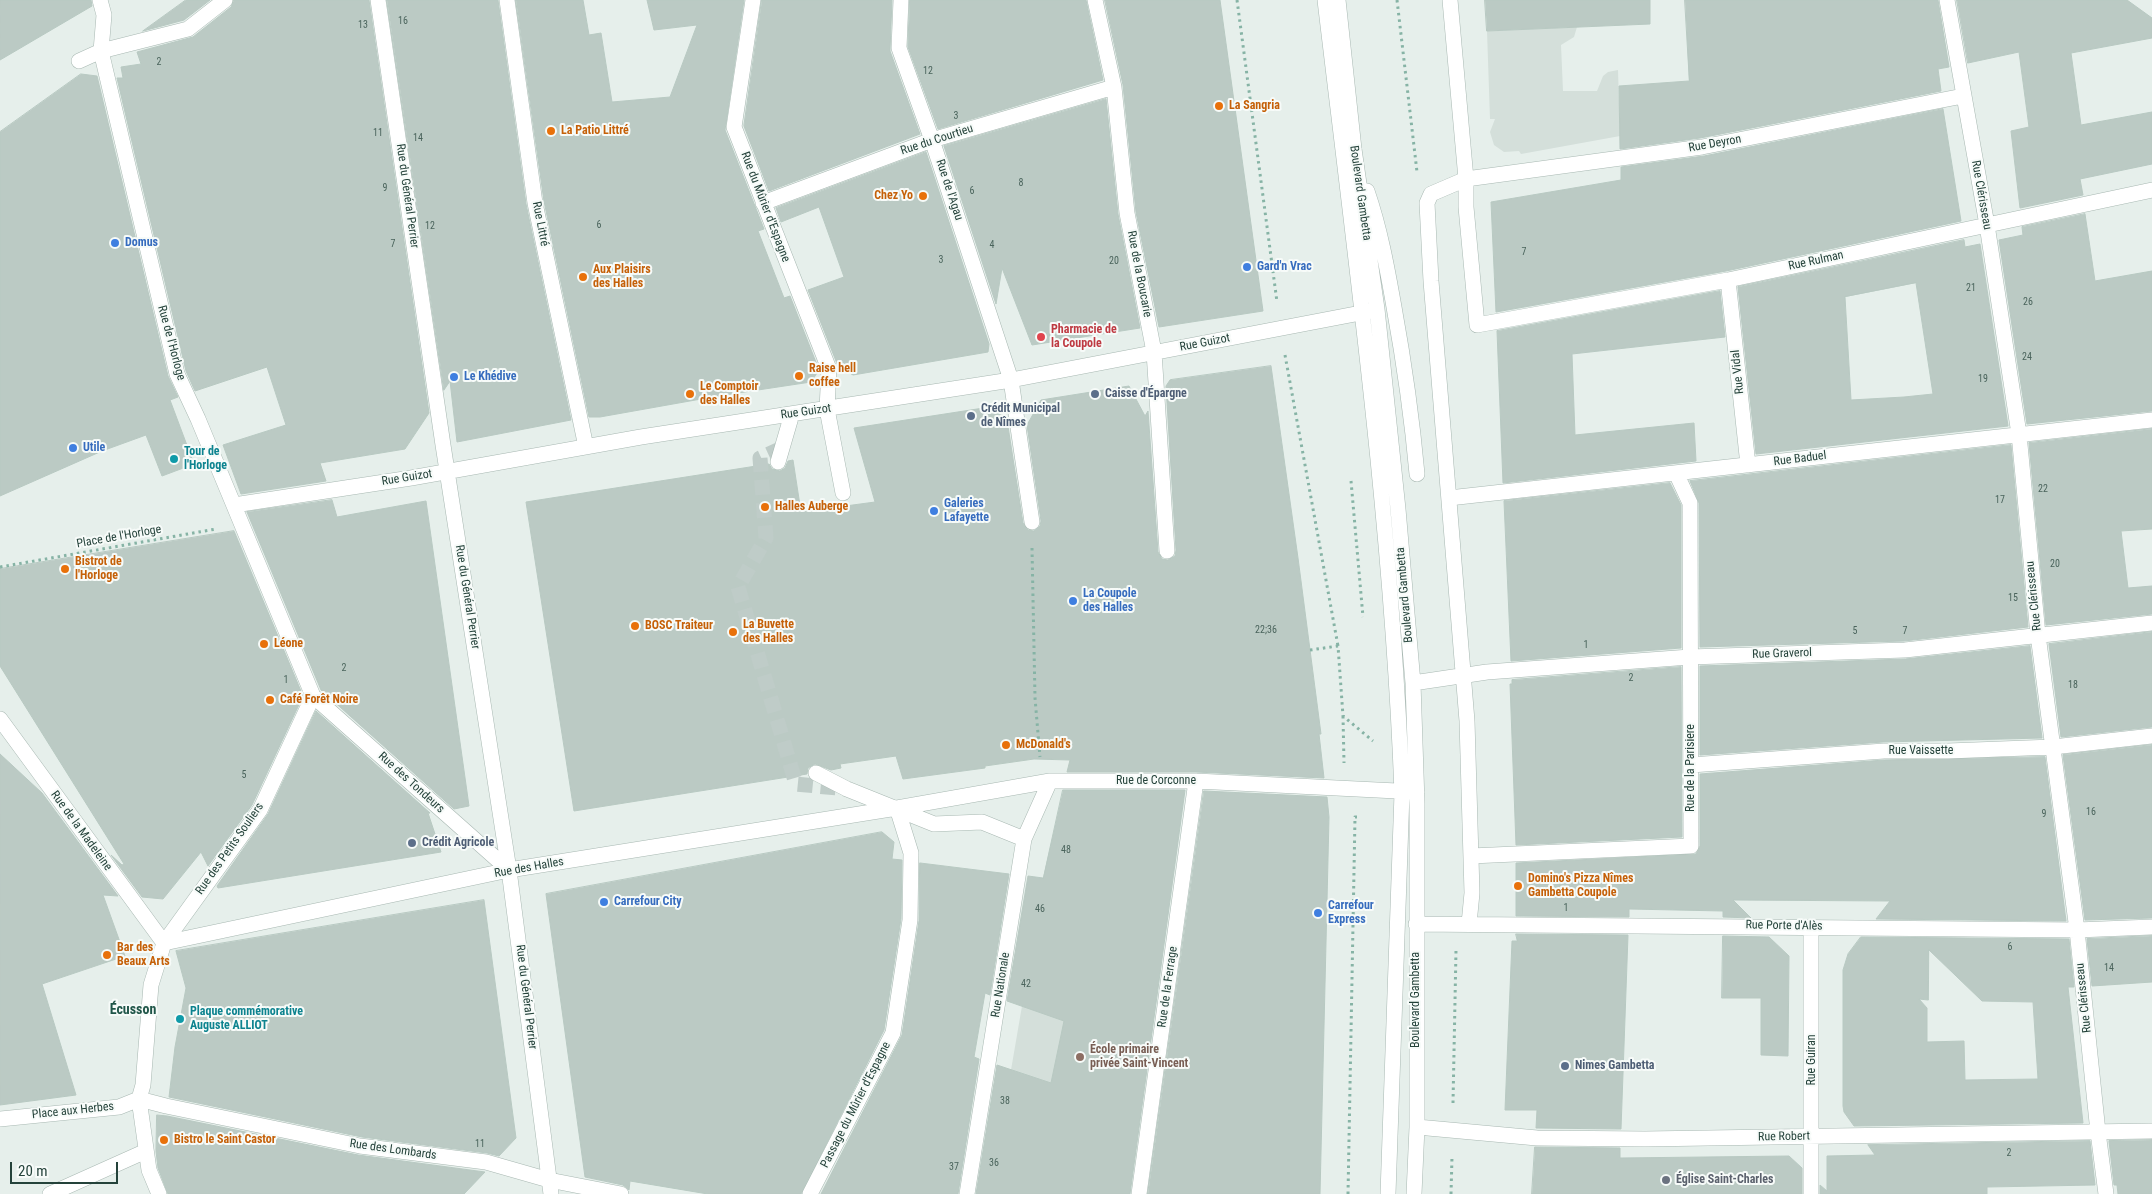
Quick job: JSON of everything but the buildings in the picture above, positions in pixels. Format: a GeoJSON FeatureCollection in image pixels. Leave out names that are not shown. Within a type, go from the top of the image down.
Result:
{"type":"FeatureCollection","features":[{"type":"Feature","properties":{"kind":"street","name":"Rue de l'Horloge"},"geometry":{"type":"LineString","coordinates":[[100,0],[104,15],[101,50],[177,374],[198,419],[313,696]]}},
{"type":"Feature","properties":{"kind":"street"},"geometry":{"type":"LineString","coordinates":[[79,61],[101,50],[188,29],[225,0]]}},
{"type":"Feature","properties":{"kind":"street","name":"Rue du Général Perrier"},"geometry":{"type":"LineString","coordinates":[[378,0],[447,472],[509,870],[550,1187]]}},
{"type":"Feature","properties":{"kind":"street","name":"Rue Littré"},"geometry":{"type":"LineString","coordinates":[[507,0],[535,203],[586,447]]}},
{"type":"Feature","properties":{"kind":"street","name":"Rue du Mûrier d'Espagne"},"geometry":{"type":"LineString","coordinates":[[753,0],[734,127],[829,369],[827,409],[843,493]]}},
{"type":"Feature","properties":{"kind":"street","name":"Rue de l'Agau"},"geometry":{"type":"LineString","coordinates":[[901,0],[899,48],[932,140],[1011,380],[1032,522]]}},
{"type":"Feature","properties":{"kind":"street","name":"Rue de la Boucarie"},"geometry":{"type":"LineString","coordinates":[[1095,0],[1114,87],[1127,213],[1154,352],[1167,551]]}},
{"type":"Feature","properties":{"kind":"street"},"geometry":{"type":"LineString","coordinates":[[1325,0],[1383,508],[1409,792],[1388,1194]]}},
{"type":"Feature","properties":{"kind":"street","name":"Boulevard Gambetta"},"geometry":{"type":"LineString","coordinates":[[1338,0],[1354,149],[1377,309],[1397,500],[1413,683],[1409,792],[1416,924],[1417,1127],[1414,1194]]}},
{"type":"Feature","properties":{"kind":"street"},"geometry":{"type":"LineString","coordinates":[[1450,0],[1466,178],[1431,194],[1427,203],[1431,281],[1464,676],[1470,776],[1472,893],[1469,924]]}},
{"type":"Feature","properties":{"kind":"street","name":"Rue Clérisseau"},"geometry":{"type":"LineString","coordinates":[[1947,0],[1987,225],[2019,434],[2038,635],[2077,930],[2106,1194]]}},
{"type":"Feature","properties":{"kind":"street","name":"Rue du Courtieu"},"geometry":{"type":"LineString","coordinates":[[763,203],[932,140],[1114,87]]}},
{"type":"Feature","properties":{"kind":"street","name":"Rue Deyron"},"geometry":{"type":"LineString","coordinates":[[1466,178],[1702,147],[1963,96]]}},
{"type":"Feature","properties":{"kind":"street"},"geometry":{"type":"LineString","coordinates":[[1354,149],[1380,230],[1404,360],[1417,474]]}},
{"type":"Feature","properties":{"kind":"street","name":"Rue Rulman"},"geometry":{"type":"LineString","coordinates":[[1466,178],[1466,207],[1478,325],[1728,280],[2152,190]]}},
{"type":"Feature","properties":{"kind":"street","name":"Rue Vidal"},"geometry":{"type":"LineString","coordinates":[[1728,280],[1748,464]]}},
{"type":"Feature","properties":{"kind":"street","name":"Rue Guizot"},"geometry":{"type":"LineString","coordinates":[[234,505],[1011,380],[1377,309]]}},
{"type":"Feature","properties":{"kind":"street"},"geometry":{"type":"LineString","coordinates":[[778,462],[792,414]]}},
{"type":"Feature","properties":{"kind":"street","name":"Rue Baduel"},"geometry":{"type":"LineString","coordinates":[[1449,498],[2152,420]]}},
{"type":"Feature","properties":{"kind":"street","name":"Rue de la Parisiere"},"geometry":{"type":"LineString","coordinates":[[1471,856],[1691,846],[1690,503],[1676,473]]}},
{"type":"Feature","properties":{"kind":"street","name":"Rue Graverol"},"geometry":{"type":"LineString","coordinates":[[1413,683],[1487,672],[1690,657],[1905,650],[2152,623]]}},
{"type":"Feature","properties":{"kind":"street","name":"Rue des Tondeurs"},"geometry":{"type":"LineString","coordinates":[[313,696],[509,870]]}},
{"type":"Feature","properties":{"kind":"street","name":"Rue des Petits Souliers"},"geometry":{"type":"LineString","coordinates":[[164,943],[260,810],[313,696]]}},
{"type":"Feature","properties":{"kind":"street","name":"Rue de la Madeleine"},"geometry":{"type":"LineString","coordinates":[[0,719],[6,738],[164,943]]}},
{"type":"Feature","properties":{"kind":"street","name":"Rue Vaissette"},"geometry":{"type":"LineString","coordinates":[[1691,765],[1884,751],[1948,751],[2053,747],[2152,736]]}},
{"type":"Feature","properties":{"kind":"street"},"geometry":{"type":"LineString","coordinates":[[816,773],[847,789],[934,824],[982,822],[1024,839]]}},
{"type":"Feature","properties":{"kind":"street","name":"Rue de Corconne"},"geometry":{"type":"LineString","coordinates":[[897,808],[1046,782],[1196,781],[1409,792]]}},
{"type":"Feature","properties":{"kind":"street","name":"Rue de la Ferrage"},"geometry":{"type":"LineString","coordinates":[[1139,1194],[1196,781]]}},
{"type":"Feature","properties":{"kind":"street","name":"Rue Nationale"},"geometry":{"type":"LineString","coordinates":[[968,1194],[1024,839],[1046,782]]}},
{"type":"Feature","properties":{"kind":"street","name":"Rue des Halles"},"geometry":{"type":"LineString","coordinates":[[164,943],[509,870],[897,808]]}},
{"type":"Feature","properties":{"kind":"street","name":"Passage du Mûrier d'Espagne"},"geometry":{"type":"LineString","coordinates":[[810,1194],[893,1033],[910,920],[911,853],[897,808]]}},
{"type":"Feature","properties":{"kind":"street","name":"Rue Porte d'Alès"},"geometry":{"type":"LineString","coordinates":[[1416,924],[2077,930],[2152,927]]}},
{"type":"Feature","properties":{"kind":"street","name":"Rue Guiran"},"geometry":{"type":"LineString","coordinates":[[1811,927],[1811,1194]]}},
{"type":"Feature","properties":{"kind":"street"},"geometry":{"type":"LineString","coordinates":[[159,1194],[149,1170],[139,1098],[142,1085],[151,985],[164,943]]}},
{"type":"Feature","properties":{"kind":"street","name":"Rue des Lombards"},"geometry":{"type":"LineString","coordinates":[[139,1098],[166,1106],[360,1146],[486,1162],[550,1187],[621,1194]]}},
{"type":"Feature","properties":{"kind":"street","name":"Place aux Herbes"},"geometry":{"type":"LineString","coordinates":[[3,1119],[120,1107],[139,1098]]}},
{"type":"Feature","properties":{"kind":"street","name":"Rue Robert"},"geometry":{"type":"LineString","coordinates":[[1417,1127],[1537,1138],[1645,1139],[2152,1131]]}},
{"type":"Feature","properties":{"kind":"street"},"geometry":{"type":"LineString","coordinates":[[50,1194],[146,1151]]}},
{"type":"Feature","properties":{"kind":"path"},"geometry":{"type":"LineString","coordinates":[[1237,0],[1280,328],[1338,646],[1344,716],[1344,770]]}},
{"type":"Feature","properties":{"kind":"path"},"geometry":{"type":"LineString","coordinates":[[1397,0],[1418,177],[1427,203]]}},
{"type":"Feature","properties":{"kind":"path"},"geometry":{"type":"LineString","coordinates":[[1032,522],[1035,698],[1046,782]]}},
{"type":"Feature","properties":{"kind":"path","name":"Place de l'Horloge"},"geometry":{"type":"LineString","coordinates":[[0,567],[242,524]]}},
{"type":"Feature","properties":{"kind":"path"},"geometry":{"type":"LineString","coordinates":[[1310,650],[1338,646]]}},
{"type":"Feature","properties":{"kind":"path"},"geometry":{"type":"LineString","coordinates":[[1344,716],[1374,742]]}},
{"type":"Feature","properties":{"kind":"path"},"geometry":{"type":"LineString","coordinates":[[1348,1194],[1355,817],[1370,818],[1370,791]]}},
{"type":"Feature","properties":{"kind":"path"},"geometry":{"type":"LineString","coordinates":[[1451,1194],[1454,953],[1469,924]]}},
{"type":"Feature","properties":{"kind":"shaded area"},"geometry":{"type":"Polygon","coordinates":[[[1577,27],[1574,37],[1561,45],[1563,91],[1597,91],[1603,76],[1608,72],[1618,70],[1620,136],[1521,154],[1519,151],[1504,152],[1494,145],[1490,132],[1495,119],[1490,119],[1487,31],[1577,27]]]}},
{"type":"Feature","properties":{"kind":"shaded area","name":"École primaire privée Saint-Vincent"},"geometry":{"type":"Polygon","coordinates":[[[1022,1006],[1097,1025],[1137,1113],[1011,1070],[1022,1006]]]}},
{"type":"Feature","properties":{"kind":"tunnel"},"geometry":{"type":"LineString","coordinates":[[782,448],[760,458],[766,538],[738,587],[796,784],[847,789]]}},
{"type":"Feature","properties":{"kind":"place","name":"La Sangria"},"geometry":{"type":"Point","coordinates":[1219,106]}},
{"type":"Feature","properties":{"kind":"place","name":"La Patio Littré"},"geometry":{"type":"Point","coordinates":[551,131]}},
{"type":"Feature","properties":{"kind":"place","name":"Chez Yo"},"geometry":{"type":"Point","coordinates":[923,196]}},
{"type":"Feature","properties":{"kind":"place","name":"Domus"},"geometry":{"type":"Point","coordinates":[115,243]}},
{"type":"Feature","properties":{"kind":"place","name":"Gard'n Vrac"},"geometry":{"type":"Point","coordinates":[1247,267]}},
{"type":"Feature","properties":{"kind":"place","name":"Aux Plaisirs des Halles"},"geometry":{"type":"Point","coordinates":[583,277]}},
{"type":"Feature","properties":{"kind":"place","name":"Pharmacie de la Coupole"},"geometry":{"type":"Point","coordinates":[1041,337]}},
{"type":"Feature","properties":{"kind":"place","name":"Raise hell coffee"},"geometry":{"type":"Point","coordinates":[799,376]}},
{"type":"Feature","properties":{"kind":"place","name":"Le Khédive"},"geometry":{"type":"Point","coordinates":[454,377]}},
{"type":"Feature","properties":{"kind":"place","name":"Le Comptoir des Halles"},"geometry":{"type":"Point","coordinates":[690,394]}},
{"type":"Feature","properties":{"kind":"place","name":"Caisse d'Épargne"},"geometry":{"type":"Point","coordinates":[1095,394]}},
{"type":"Feature","properties":{"kind":"place","name":"Crédit Municipal de Nîmes"},"geometry":{"type":"Point","coordinates":[971,416]}},
{"type":"Feature","properties":{"kind":"place","name":"Utile"},"geometry":{"type":"Point","coordinates":[73,448]}},
{"type":"Feature","properties":{"kind":"place","name":"Tour de l'Horloge"},"geometry":{"type":"Point","coordinates":[174,459]}},
{"type":"Feature","properties":{"kind":"place","name":"Halles Auberge"},"geometry":{"type":"Point","coordinates":[765,507]}},
{"type":"Feature","properties":{"kind":"place","name":"Galeries Lafayette"},"geometry":{"type":"Point","coordinates":[934,511]}},
{"type":"Feature","properties":{"kind":"place","name":"Bistrot de l'Horloge"},"geometry":{"type":"Point","coordinates":[65,569]}},
{"type":"Feature","properties":{"kind":"place","name":"La Coupole des Halles"},"geometry":{"type":"Point","coordinates":[1073,601]}},
{"type":"Feature","properties":{"kind":"place","name":"BOSC Traiteur"},"geometry":{"type":"Point","coordinates":[635,626]}},
{"type":"Feature","properties":{"kind":"place","name":"La Buvette des Halles"},"geometry":{"type":"Point","coordinates":[733,632]}},
{"type":"Feature","properties":{"kind":"place","name":"Léone"},"geometry":{"type":"Point","coordinates":[264,644]}},
{"type":"Feature","properties":{"kind":"place","name":"Café Forêt Noire"},"geometry":{"type":"Point","coordinates":[270,700]}},
{"type":"Feature","properties":{"kind":"place","name":"McDonald's"},"geometry":{"type":"Point","coordinates":[1006,745]}},
{"type":"Feature","properties":{"kind":"place","name":"Crédit Agricole"},"geometry":{"type":"Point","coordinates":[412,843]}},
{"type":"Feature","properties":{"kind":"place","name":"Domino's Pizza Nîmes Gambetta Coupole"},"geometry":{"type":"Point","coordinates":[1518,886]}},
{"type":"Feature","properties":{"kind":"place","name":"Carrefour City"},"geometry":{"type":"Point","coordinates":[604,902]}},
{"type":"Feature","properties":{"kind":"place","name":"Carrefour Express"},"geometry":{"type":"Point","coordinates":[1318,913]}},
{"type":"Feature","properties":{"kind":"place","name":"Bar des Beaux Arts"},"geometry":{"type":"Point","coordinates":[107,955]}},
{"type":"Feature","properties":{"kind":"place","name":"Plaque commémorative Auguste ALLIOT"},"geometry":{"type":"Point","coordinates":[180,1019]}},
{"type":"Feature","properties":{"kind":"place","name":"École primaire privée Saint-Vincent"},"geometry":{"type":"Point","coordinates":[1080,1057]}},
{"type":"Feature","properties":{"kind":"place","name":"Nimes Gambetta"},"geometry":{"type":"Point","coordinates":[1565,1066]}},
{"type":"Feature","properties":{"kind":"place","name":"Bistro le Saint Castor"},"geometry":{"type":"Point","coordinates":[164,1140]}},
{"type":"Feature","properties":{"kind":"place","name":"Église Saint-Charles"},"geometry":{"type":"Point","coordinates":[1666,1180]}},
{"type":"Feature","properties":{"kind":"district","name":"Écusson"},"geometry":{"type":"Point","coordinates":[133,1010]}}]}
